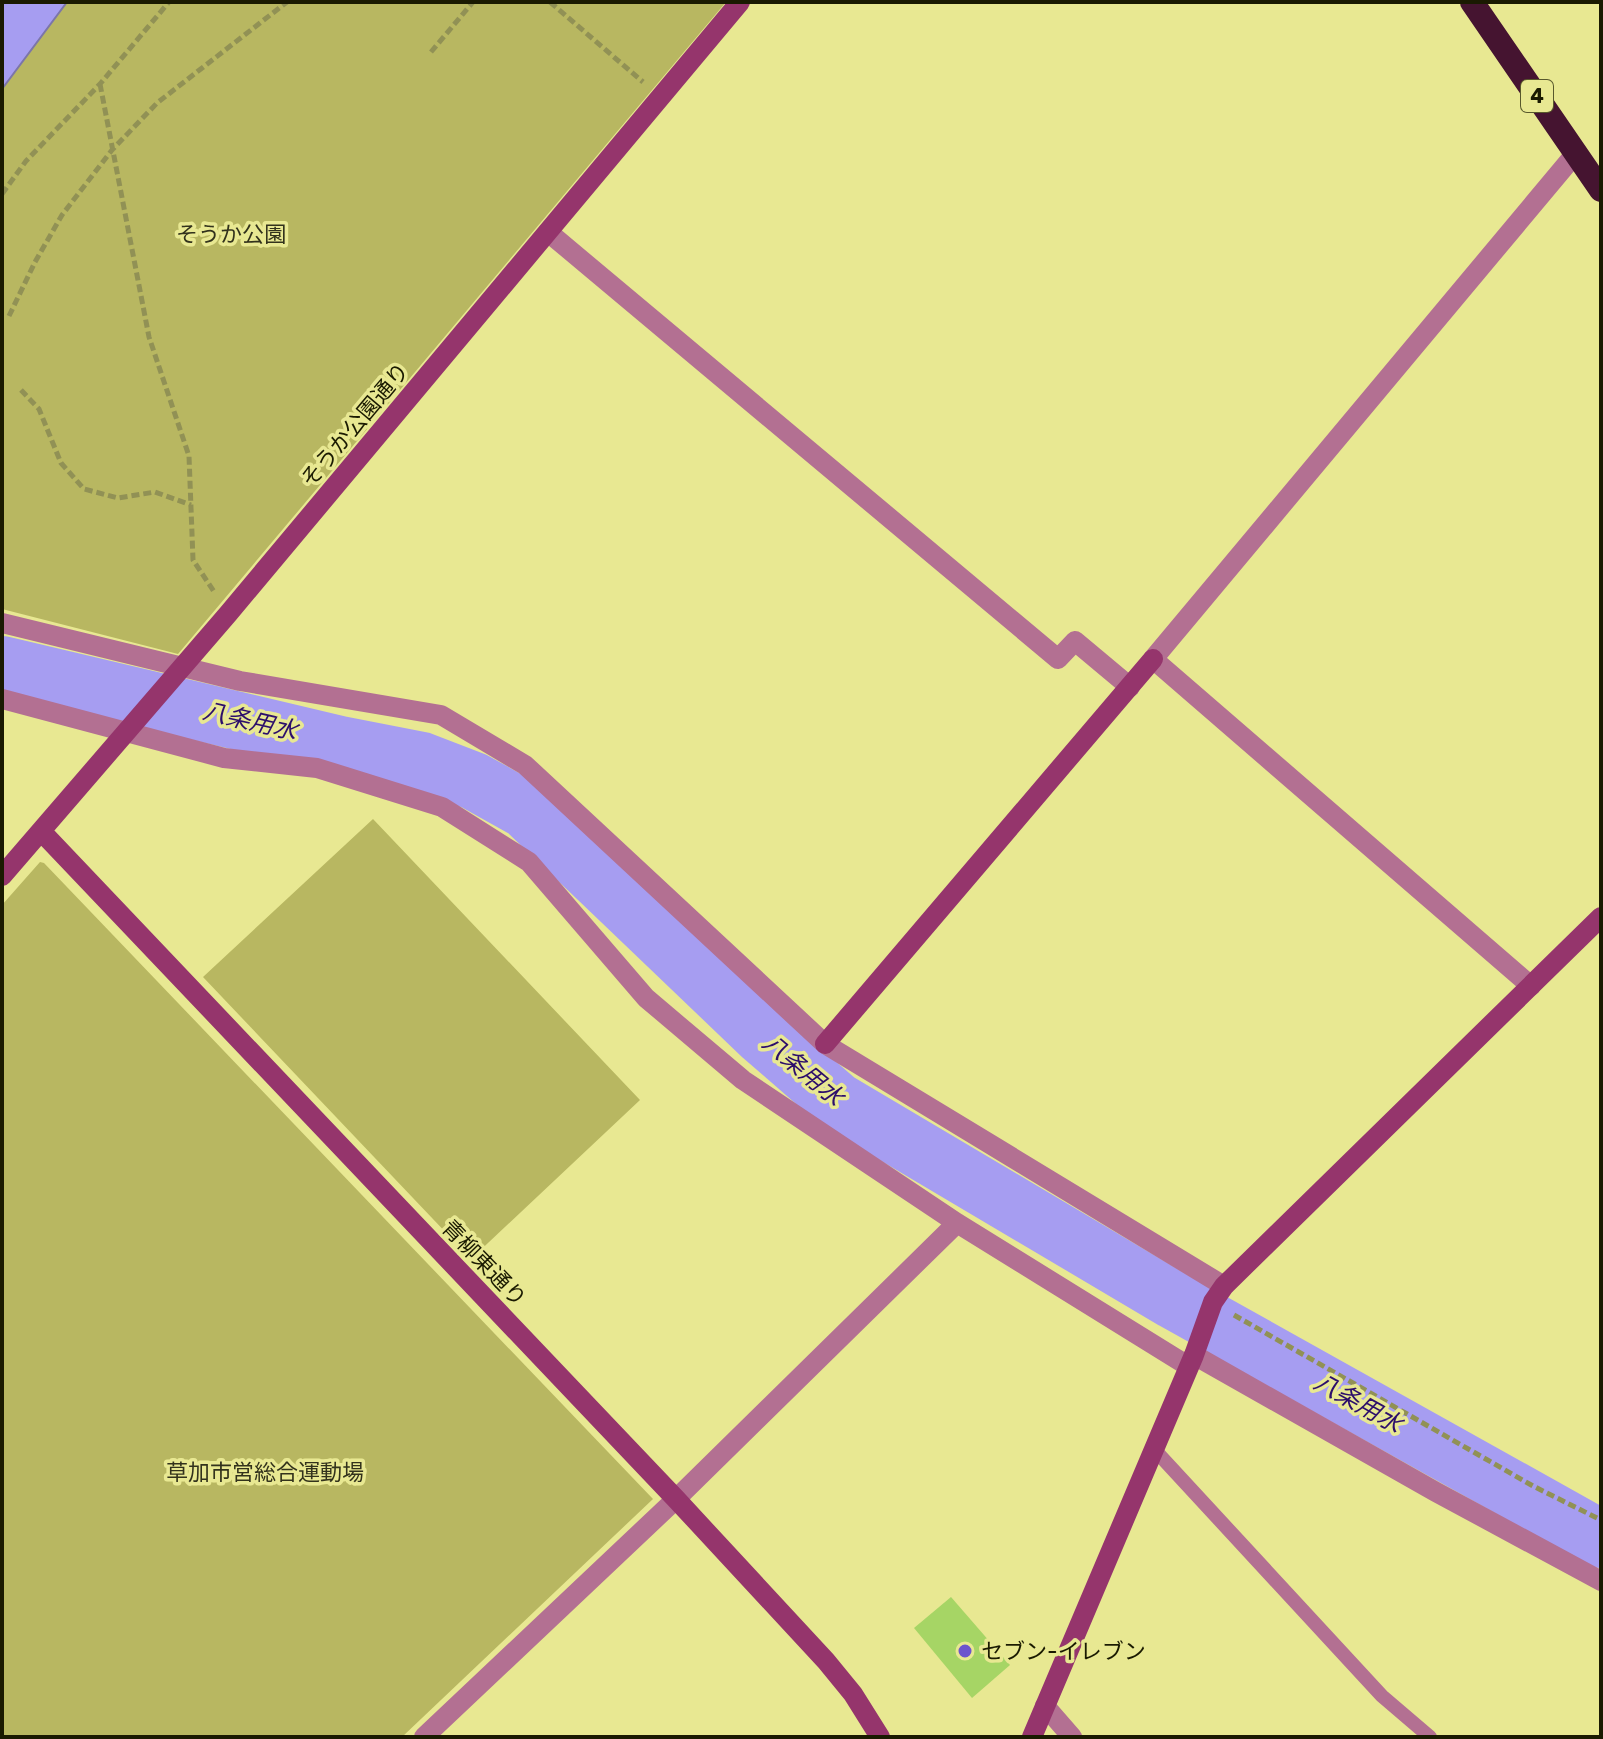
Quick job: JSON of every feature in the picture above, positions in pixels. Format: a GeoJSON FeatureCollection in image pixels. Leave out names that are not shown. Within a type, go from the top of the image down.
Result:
{"type":"FeatureCollection","features":[{"type":"Feature","properties":{"kind":"highway","name":"4"},"geometry":{"type":"LineString","coordinates":[[1475,2],[1601,190]]}},
{"type":"Feature","properties":{"kind":"street","name":"そうか公園通り"},"geometry":{"type":"LineString","coordinates":[[2,876],[228,614],[740,2]]}},
{"type":"Feature","properties":{"kind":"street"},"geometry":{"type":"LineString","coordinates":[[825,1044],[1130,687],[1576,153]]}},
{"type":"Feature","properties":{"kind":"street"},"geometry":{"type":"LineString","coordinates":[[548,232],[1058,659],[1075,641],[1130,687]]}},
{"type":"Feature","properties":{"kind":"street"},"geometry":{"type":"LineString","coordinates":[[2,623],[178,672],[441,715],[525,765],[825,1044],[1219,1294]]}},
{"type":"Feature","properties":{"kind":"street"},"geometry":{"type":"LineString","coordinates":[[1153,659],[1531,986]]}},
{"type":"Feature","properties":{"kind":"street"},"geometry":{"type":"LineString","coordinates":[[2,699],[128,728],[224,758],[317,768],[442,807],[529,862],[646,998],[743,1080],[957,1223],[1191,1360],[1601,1581]]}},
{"type":"Feature","properties":{"kind":"street","name":"青柳東通り"},"geometry":{"type":"LineString","coordinates":[[41,831],[676,1499],[826,1661],[853,1694],[880,1737]]}},
{"type":"Feature","properties":{"kind":"street"},"geometry":{"type":"LineString","coordinates":[[1032,1737],[1219,1294],[1601,917]]}},
{"type":"Feature","properties":{"kind":"street"},"geometry":{"type":"LineString","coordinates":[[424,1737],[676,1499],[957,1223]]}},
{"type":"Feature","properties":{"kind":"street"},"geometry":{"type":"LineString","coordinates":[[1045,1706],[1072,1737]]}},
{"type":"Feature","properties":{"kind":"lane"},"geometry":{"type":"LineString","coordinates":[[1153,1448],[1382,1696],[1430,1737]]}},
{"type":"Feature","properties":{"kind":"path"},"geometry":{"type":"LineString","coordinates":[[2,194],[26,161],[100,84],[169,2]]}},
{"type":"Feature","properties":{"kind":"path"},"geometry":{"type":"LineString","coordinates":[[9,316],[62,215],[112,150],[157,103],[287,2]]}},
{"type":"Feature","properties":{"kind":"path"},"geometry":{"type":"LineString","coordinates":[[431,52],[473,2]]}},
{"type":"Feature","properties":{"kind":"path"},"geometry":{"type":"LineString","coordinates":[[550,2],[660,97]]}},
{"type":"Feature","properties":{"kind":"path"},"geometry":{"type":"LineString","coordinates":[[100,84],[149,337],[189,456],[193,560],[228,614]]}},
{"type":"Feature","properties":{"kind":"path"},"geometry":{"type":"LineString","coordinates":[[21,390],[39,409],[61,463],[84,489],[118,498],[155,492],[191,505]]}},
{"type":"Feature","properties":{"kind":"path"},"geometry":{"type":"LineString","coordinates":[[1219,1294],[1533,1486],[1601,1520]]}},
{"type":"Feature","properties":{"kind":"green space","name":"そうか公園"},"geometry":{"type":"Polygon","coordinates":[[[2,2],[726,2],[178,654],[2,609],[2,2]]]}},
{"type":"Feature","properties":{"kind":"green space"},"geometry":{"type":"Polygon","coordinates":[[[373,819],[640,1100],[471,1259],[203,977],[373,819]]]}},
{"type":"Feature","properties":{"kind":"green space","name":"草加市営総合運動場"},"geometry":{"type":"Polygon","coordinates":[[[40,862],[653,1499],[402,1737],[2,1737],[2,905],[40,862]]]}},
{"type":"Feature","properties":{"kind":"shaded area"},"geometry":{"type":"Polygon","coordinates":[[[2,2],[67,2],[2,89],[2,2]]]}},
{"type":"Feature","properties":{"kind":"building"},"geometry":{"type":"Polygon","coordinates":[[[951,1597],[1010,1665],[972,1698],[914,1628],[951,1597]]]}},
{"type":"Feature","properties":{"kind":"waterway","name":"八条用水"},"geometry":{"type":"LineString","coordinates":[[2,665],[340,745],[422,761],[474,781],[526,810],[761,1035],[837,1101],[1173,1300],[1601,1539]]}},
{"type":"Feature","properties":{"kind":"place","name":"セブン-イレブン"},"geometry":{"type":"Point","coordinates":[965,1651]}}]}
